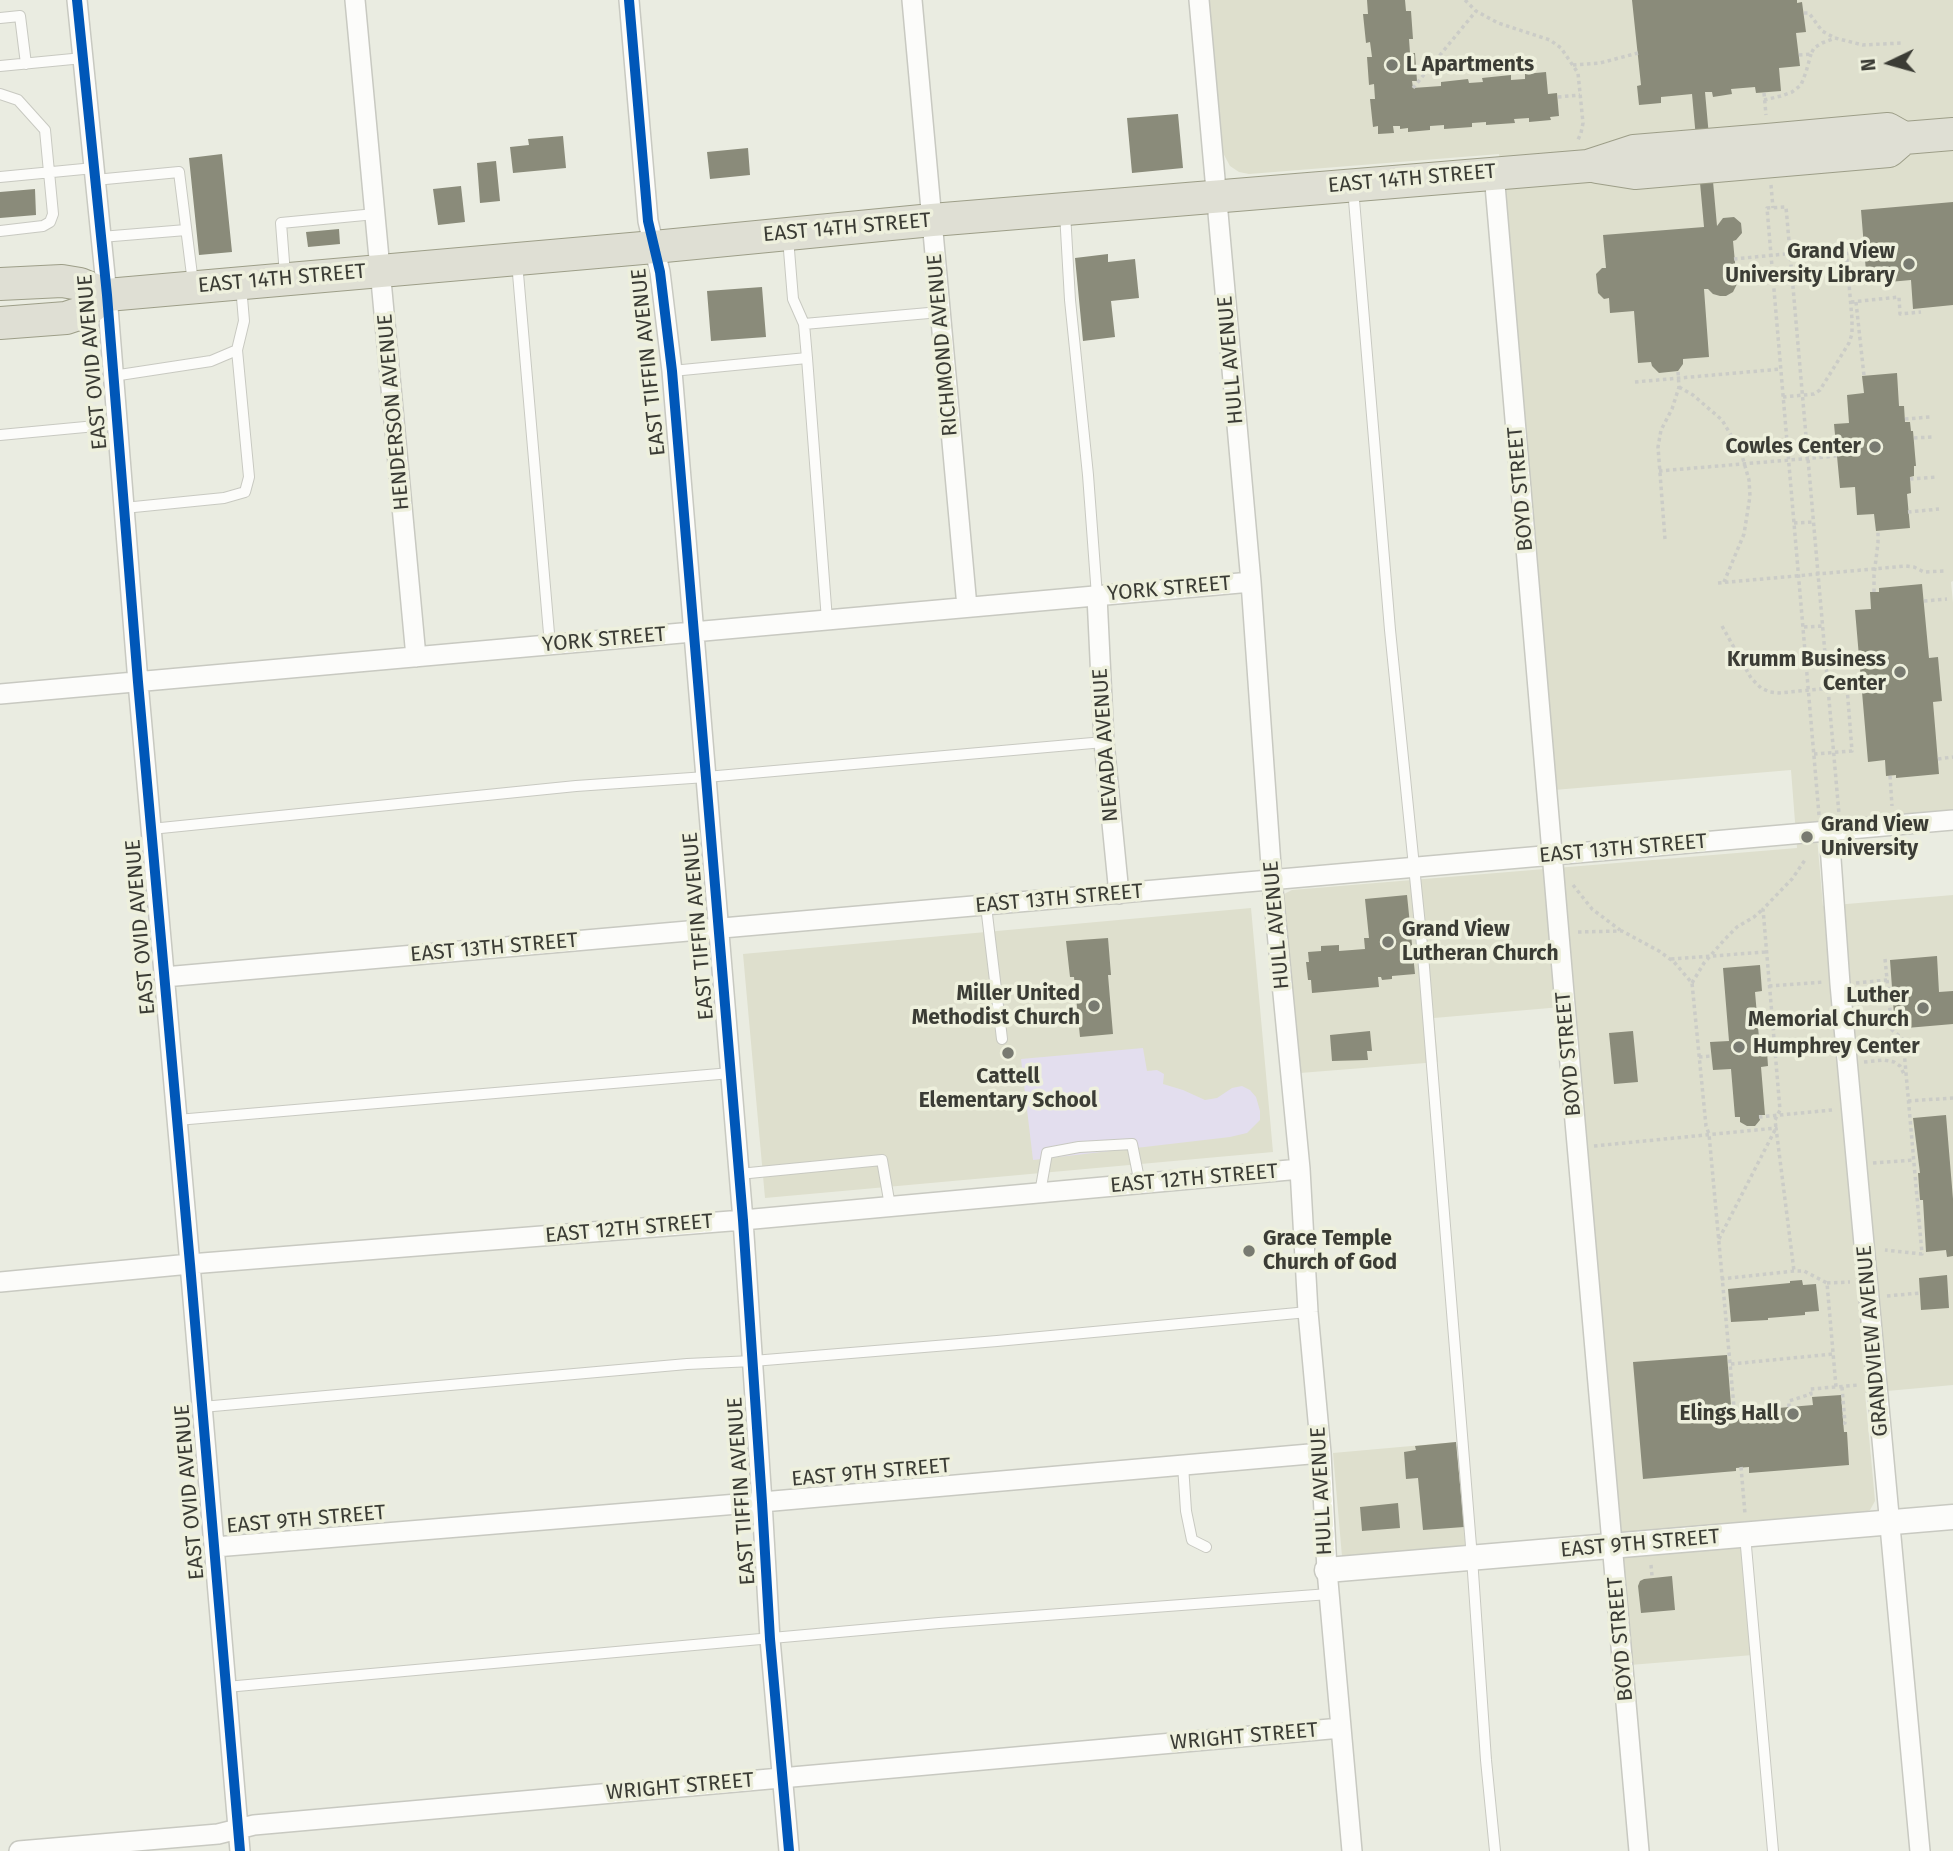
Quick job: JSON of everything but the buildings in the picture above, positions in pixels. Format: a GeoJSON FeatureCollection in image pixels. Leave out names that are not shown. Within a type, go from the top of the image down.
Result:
{"type":"FeatureCollection","features":[{"type":"Feature","properties":{"kind":"main road","name":"EAST 14TH STREET"},"geometry":{"type":"LineString","coordinates":[[0,284],[62,281],[80,284],[107,295],[932,220],[1494,173],[1582,154],[1888,129],[1904,138],[1953,134]]}},
{"type":"Feature","properties":{"kind":"main road","name":"EAST 14TH STREET"},"geometry":{"type":"LineString","coordinates":[[0,323],[66,318],[85,313],[107,295]]}},
{"type":"Feature","properties":{"kind":"street","name":"EAST OVID AVENUE"},"geometry":{"type":"LineString","coordinates":[[77,0],[107,295],[240,1851]]}},
{"type":"Feature","properties":{"kind":"street","name":"HENDERSON AVENUE"},"geometry":{"type":"LineString","coordinates":[[355,0],[416,657]]}},
{"type":"Feature","properties":{"kind":"street","name":"EAST TIFFIN AVENUE"},"geometry":{"type":"LineString","coordinates":[[629,0],[648,222],[660,272],[672,371],[743,1220],[770,1639],[789,1851]]}},
{"type":"Feature","properties":{"kind":"street","name":"RICHMOND AVENUE"},"geometry":{"type":"LineString","coordinates":[[912,0],[967,607]]}},
{"type":"Feature","properties":{"kind":"street","name":"HULL AVENUE"},"geometry":{"type":"LineString","coordinates":[[1199,0],[1251,582],[1272,880],[1300,1169],[1327,1570],[1352,1851]]}},
{"type":"Feature","properties":{"kind":"street","name":"BOYD STREET"},"geometry":{"type":"LineString","coordinates":[[1494,173],[1639,1851]]}},
{"type":"Feature","properties":{"kind":"street","name":"YORK STREET"},"geometry":{"type":"LineString","coordinates":[[0,694],[1251,582]]}},
{"type":"Feature","properties":{"kind":"street","name":"NEVADA AVENUE"},"geometry":{"type":"LineString","coordinates":[[1097,596],[1104,742],[1119,894]]}},
{"type":"Feature","properties":{"kind":"street","name":"EAST 13TH STREET"},"geometry":{"type":"LineString","coordinates":[[164,977],[1953,820]]}},
{"type":"Feature","properties":{"kind":"street","name":"GRANDVIEW AVENUE"},"geometry":{"type":"LineString","coordinates":[[1830,830],[1840,983],[1920,1851]]}},
{"type":"Feature","properties":{"kind":"street","name":"EAST 12TH STREET"},"geometry":{"type":"LineString","coordinates":[[0,1282],[190,1264],[743,1220],[1300,1169]]}},
{"type":"Feature","properties":{"kind":"street","name":"EAST 9TH STREET"},"geometry":{"type":"LineString","coordinates":[[215,1547],[1321,1453]]}},
{"type":"Feature","properties":{"kind":"street","name":"EAST 9TH STREET"},"geometry":{"type":"LineString","coordinates":[[1327,1570],[1953,1517]]}},
{"type":"Feature","properties":{"kind":"street","name":"WRIGHT STREET"},"geometry":{"type":"LineString","coordinates":[[19,1851],[218,1834],[254,1825],[1341,1728]]}},
{"type":"Feature","properties":{"kind":"lane"},"geometry":{"type":"LineString","coordinates":[[0,18],[20,16],[26,64]]}},
{"type":"Feature","properties":{"kind":"lane"},"geometry":{"type":"LineString","coordinates":[[0,66],[83,58]]}},
{"type":"Feature","properties":{"kind":"lane"},"geometry":{"type":"LineString","coordinates":[[0,94],[18,100],[45,130],[53,214],[50,222],[43,226],[0,231]]}},
{"type":"Feature","properties":{"kind":"lane"},"geometry":{"type":"LineString","coordinates":[[0,177],[50,172],[179,172],[194,287]]}},
{"type":"Feature","properties":{"kind":"lane"},"geometry":{"type":"LineString","coordinates":[[1353,184],[1390,630],[1415,868],[1494,1851]]}},
{"type":"Feature","properties":{"kind":"lane"},"geometry":{"type":"LineString","coordinates":[[1065,209],[1070,300],[1097,596]]}},
{"type":"Feature","properties":{"kind":"lane"},"geometry":{"type":"LineString","coordinates":[[285,279],[281,223],[375,214]]}},
{"type":"Feature","properties":{"kind":"lane"},"geometry":{"type":"LineString","coordinates":[[101,237],[187,230]]}},
{"type":"Feature","properties":{"kind":"lane"},"geometry":{"type":"LineString","coordinates":[[787,233],[793,299],[804,324],[827,620]]}},
{"type":"Feature","properties":{"kind":"lane"},"geometry":{"type":"LineString","coordinates":[[516,258],[550,645]]}},
{"type":"Feature","properties":{"kind":"lane"},"geometry":{"type":"LineString","coordinates":[[124,508],[224,498],[245,492],[249,477],[237,350],[244,321],[240,283]]}},
{"type":"Feature","properties":{"kind":"lane"},"geometry":{"type":"LineString","coordinates":[[804,324],[940,312]]}},
{"type":"Feature","properties":{"kind":"lane"},"geometry":{"type":"LineString","coordinates":[[113,376],[211,361],[237,350]]}},
{"type":"Feature","properties":{"kind":"lane"},"geometry":{"type":"LineString","coordinates":[[672,371],[807,358]]}},
{"type":"Feature","properties":{"kind":"lane"},"geometry":{"type":"LineString","coordinates":[[0,435],[117,424]]}},
{"type":"Feature","properties":{"kind":"lane"},"geometry":{"type":"LineString","coordinates":[[151,828],[576,786],[1104,742]]}},
{"type":"Feature","properties":{"kind":"lane"},"geometry":{"type":"LineString","coordinates":[[986,905],[1002,1039]]}},
{"type":"Feature","properties":{"kind":"lane"},"geometry":{"type":"LineString","coordinates":[[177,1120],[730,1073]]}},
{"type":"Feature","properties":{"kind":"lane"},"geometry":{"type":"LineString","coordinates":[[1040,1193],[1047,1153],[1079,1147],[1132,1144],[1139,1184]]}},
{"type":"Feature","properties":{"kind":"lane"},"geometry":{"type":"LineString","coordinates":[[739,1174],[882,1160],[890,1206]]}},
{"type":"Feature","properties":{"kind":"lane"},"geometry":{"type":"LineString","coordinates":[[202,1407],[1308,1312]]}},
{"type":"Feature","properties":{"kind":"lane"},"geometry":{"type":"LineString","coordinates":[[1183,1465],[1186,1511],[1192,1539],[1206,1547]]}},
{"type":"Feature","properties":{"kind":"lane"},"geometry":{"type":"LineString","coordinates":[[1746,1535],[1773,1851]]}},
{"type":"Feature","properties":{"kind":"lane"},"geometry":{"type":"LineString","coordinates":[[226,1687],[939,1623],[1329,1594]]}},
{"type":"Feature","properties":{"kind":"path"},"geometry":{"type":"LineString","coordinates":[[1465,0],[1476,11],[1498,23],[1550,40],[1561,48],[1578,72],[1583,123],[1582,154]]}},
{"type":"Feature","properties":{"kind":"path"},"geometry":{"type":"LineString","coordinates":[[1413,88],[1476,11]]}},
{"type":"Feature","properties":{"kind":"path"},"geometry":{"type":"LineString","coordinates":[[1804,13],[1809,13],[1822,31],[1835,38],[1863,45],[1901,43]]}},
{"type":"Feature","properties":{"kind":"path"},"geometry":{"type":"LineString","coordinates":[[1764,100],[1792,92],[1801,85],[1814,48],[1835,38]]}},
{"type":"Feature","properties":{"kind":"path"},"geometry":{"type":"LineString","coordinates":[[1573,65],[1600,63],[1638,53]]}},
{"type":"Feature","properties":{"kind":"path"},"geometry":{"type":"LineString","coordinates":[[1799,55],[1811,54]]}},
{"type":"Feature","properties":{"kind":"path"},"geometry":{"type":"LineString","coordinates":[[1558,97],[1580,95]]}},
{"type":"Feature","properties":{"kind":"path"},"geometry":{"type":"LineString","coordinates":[[1786,207],[1834,752],[1830,830],[1814,754],[1767,208],[1786,207]]}},
{"type":"Feature","properties":{"kind":"path"},"geometry":{"type":"LineString","coordinates":[[1734,259],[1864,247]]}},
{"type":"Feature","properties":{"kind":"path"},"geometry":{"type":"LineString","coordinates":[[1846,248],[1864,376]]}},
{"type":"Feature","properties":{"kind":"path"},"geometry":{"type":"LineString","coordinates":[[1853,302],[1899,297],[1900,314],[1921,312]]}},
{"type":"Feature","properties":{"kind":"path"},"geometry":{"type":"LineString","coordinates":[[1783,397],[1814,394],[1820,390],[1849,343],[1852,334],[1853,302]]}},
{"type":"Feature","properties":{"kind":"path"},"geometry":{"type":"LineString","coordinates":[[1635,382],[1781,369]]}},
{"type":"Feature","properties":{"kind":"path"},"geometry":{"type":"LineString","coordinates":[[1664,539],[1658,447],[1661,430],[1679,387],[1678,371]]}},
{"type":"Feature","properties":{"kind":"path"},"geometry":{"type":"LineString","coordinates":[[1679,387],[1693,395],[1722,420],[1735,439],[1749,480],[1750,496],[1744,534],[1721,583],[1906,566],[1924,572],[1944,571]]}},
{"type":"Feature","properties":{"kind":"path"},"geometry":{"type":"LineString","coordinates":[[1905,419],[1930,417]]}},
{"type":"Feature","properties":{"kind":"path"},"geometry":{"type":"LineString","coordinates":[[1914,438],[1932,436]]}},
{"type":"Feature","properties":{"kind":"path"},"geometry":{"type":"LineString","coordinates":[[1659,471],[1837,456]]}},
{"type":"Feature","properties":{"kind":"path"},"geometry":{"type":"LineString","coordinates":[[1910,479],[1936,477]]}},
{"type":"Feature","properties":{"kind":"path"},"geometry":{"type":"LineString","coordinates":[[1908,512],[1939,509]]}},
{"type":"Feature","properties":{"kind":"path"},"geometry":{"type":"LineString","coordinates":[[1794,523],[1814,522]]}},
{"type":"Feature","properties":{"kind":"path"},"geometry":{"type":"LineString","coordinates":[[1874,592],[1878,530]]}},
{"type":"Feature","properties":{"kind":"path"},"geometry":{"type":"LineString","coordinates":[[1924,601],[1947,599]]}},
{"type":"Feature","properties":{"kind":"path"},"geometry":{"type":"LineString","coordinates":[[1722,626],[1751,678],[1761,688],[1770,692],[1861,685]]}},
{"type":"Feature","properties":{"kind":"path"},"geometry":{"type":"LineString","coordinates":[[1803,627],[1823,626]]}},
{"type":"Feature","properties":{"kind":"path"},"geometry":{"type":"LineString","coordinates":[[1814,754],[1852,751],[1847,687]]}},
{"type":"Feature","properties":{"kind":"path"},"geometry":{"type":"LineString","coordinates":[[1938,759],[1953,758]]}},
{"type":"Feature","properties":{"kind":"path"},"geometry":{"type":"LineString","coordinates":[[1890,776],[1892,806]]}},
{"type":"Feature","properties":{"kind":"path"},"geometry":{"type":"LineString","coordinates":[[1692,983],[1704,963],[1737,927],[1763,909],[1805,860]]}},
{"type":"Feature","properties":{"kind":"path"},"geometry":{"type":"LineString","coordinates":[[1569,881],[1592,909],[1622,931],[1670,959],[1692,983],[1735,1418]]}},
{"type":"Feature","properties":{"kind":"path"},"geometry":{"type":"LineString","coordinates":[[1763,909],[1779,1115],[1775,1120],[1794,1271]]}},
{"type":"Feature","properties":{"kind":"path"},"geometry":{"type":"LineString","coordinates":[[1559,933],[1622,931]]}},
{"type":"Feature","properties":{"kind":"path"},"geometry":{"type":"LineString","coordinates":[[1670,959],[1766,952]]}},
{"type":"Feature","properties":{"kind":"path"},"geometry":{"type":"LineString","coordinates":[[1885,959],[1892,1030],[1903,1039],[1922,1254],[1885,1250]]}},
{"type":"Feature","properties":{"kind":"path"},"geometry":{"type":"LineString","coordinates":[[1769,986],[1887,980]]}},
{"type":"Feature","properties":{"kind":"path"},"geometry":{"type":"LineString","coordinates":[[1767,1052],[1847,1055],[1884,1060],[1900,1066],[1906,1078]]}},
{"type":"Feature","properties":{"kind":"path"},"geometry":{"type":"LineString","coordinates":[[1699,1057],[1711,1056]]}},
{"type":"Feature","properties":{"kind":"path"},"geometry":{"type":"LineString","coordinates":[[1908,1101],[1953,1098]]}},
{"type":"Feature","properties":{"kind":"path"},"geometry":{"type":"LineString","coordinates":[[1759,1117],[1852,1108]]}},
{"type":"Feature","properties":{"kind":"path"},"geometry":{"type":"LineString","coordinates":[[1577,1148],[1776,1128]]}},
{"type":"Feature","properties":{"kind":"path"},"geometry":{"type":"LineString","coordinates":[[1718,1241],[1776,1128]]}},
{"type":"Feature","properties":{"kind":"path"},"geometry":{"type":"LineString","coordinates":[[1857,1165],[1913,1160]]}},
{"type":"Feature","properties":{"kind":"path"},"geometry":{"type":"LineString","coordinates":[[1721,1279],[1804,1271],[1827,1283],[1836,1387]]}},
{"type":"Feature","properties":{"kind":"path"},"geometry":{"type":"LineString","coordinates":[[1869,1298],[1920,1293]]}},
{"type":"Feature","properties":{"kind":"path"},"geometry":{"type":"LineString","coordinates":[[1731,1364],[1833,1353]]}},
{"type":"Feature","properties":{"kind":"path"},"geometry":{"type":"LineString","coordinates":[[1790,1407],[1789,1401],[1811,1394],[1810,1389],[1877,1384]]}},
{"type":"Feature","properties":{"kind":"path"},"geometry":{"type":"LineString","coordinates":[[1842,1387],[1843,1423]]}},
{"type":"Feature","properties":{"kind":"path"},"geometry":{"type":"LineString","coordinates":[[1741,1467],[1746,1535]]}},
{"type":"Feature","properties":{"kind":"shaded area","name":"Grand View University"},"geometry":{"type":"Polygon","coordinates":[[[1206,0],[1953,0],[1953,814],[1816,826],[1823,906],[1953,895],[1953,1385],[1865,1393],[1875,1501],[1870,1510],[1863,1513],[1741,1524],[1753,1655],[1630,1665],[1620,1547],[1343,1568],[1333,1453],[1456,1442],[1466,1546],[1619,1533],[1573,1006],[1434,1018],[1438,1062],[1300,1073],[1284,894],[1292,890],[1797,848],[1791,770],[1554,790],[1499,154],[1249,174],[1239,172],[1230,166],[1223,153],[1206,0]]]}},
{"type":"Feature","properties":{"kind":"shaded area","name":"Cattell Elementary School"},"geometry":{"type":"Polygon","coordinates":[[[1251,908],[1273,1152],[765,1198],[743,954],[1251,908]]]}},
{"type":"Feature","properties":{"kind":"shaded area"},"geometry":{"type":"Polygon","coordinates":[[[1143,1048],[1147,1071],[1157,1070],[1164,1074],[1163,1084],[1205,1100],[1217,1098],[1232,1088],[1242,1086],[1250,1090],[1256,1097],[1260,1120],[1247,1133],[1230,1137],[1033,1160],[1021,1059],[1143,1048]]]}},
{"type":"Feature","properties":{"kind":"cycle path"},"geometry":{"type":"LineString","coordinates":[[77,0],[107,295],[240,1851]]}},
{"type":"Feature","properties":{"kind":"cycle path"},"geometry":{"type":"LineString","coordinates":[[629,0],[648,221],[660,272],[672,371],[743,1220],[770,1639],[789,1851]]}},
{"type":"Feature","properties":{"kind":"place","name":"L Apartments"},"geometry":{"type":"Point","coordinates":[1392,65]}},
{"type":"Feature","properties":{"kind":"place","name":"Grand View University Library"},"geometry":{"type":"Point","coordinates":[1909,264]}},
{"type":"Feature","properties":{"kind":"place","name":"Cowles Center"},"geometry":{"type":"Point","coordinates":[1875,447]}},
{"type":"Feature","properties":{"kind":"place","name":"Krumm Business Center"},"geometry":{"type":"Point","coordinates":[1900,672]}},
{"type":"Feature","properties":{"kind":"place","name":"Grand View University"},"geometry":{"type":"Point","coordinates":[1807,837]}},
{"type":"Feature","properties":{"kind":"place","name":"Grand View Lutheran Church"},"geometry":{"type":"Point","coordinates":[1388,942]}},
{"type":"Feature","properties":{"kind":"place","name":"Miller United Methodist Church"},"geometry":{"type":"Point","coordinates":[1094,1006]}},
{"type":"Feature","properties":{"kind":"place","name":"Luther Memorial Church"},"geometry":{"type":"Point","coordinates":[1923,1008]}},
{"type":"Feature","properties":{"kind":"place","name":"Humphrey Center"},"geometry":{"type":"Point","coordinates":[1739,1047]}},
{"type":"Feature","properties":{"kind":"place","name":"Cattell Elementary School"},"geometry":{"type":"Point","coordinates":[1008,1053]}},
{"type":"Feature","properties":{"kind":"place","name":"Grace Temple Church of God"},"geometry":{"type":"Point","coordinates":[1249,1251]}},
{"type":"Feature","properties":{"kind":"place","name":"Elings Hall"},"geometry":{"type":"Point","coordinates":[1793,1414]}}]}
